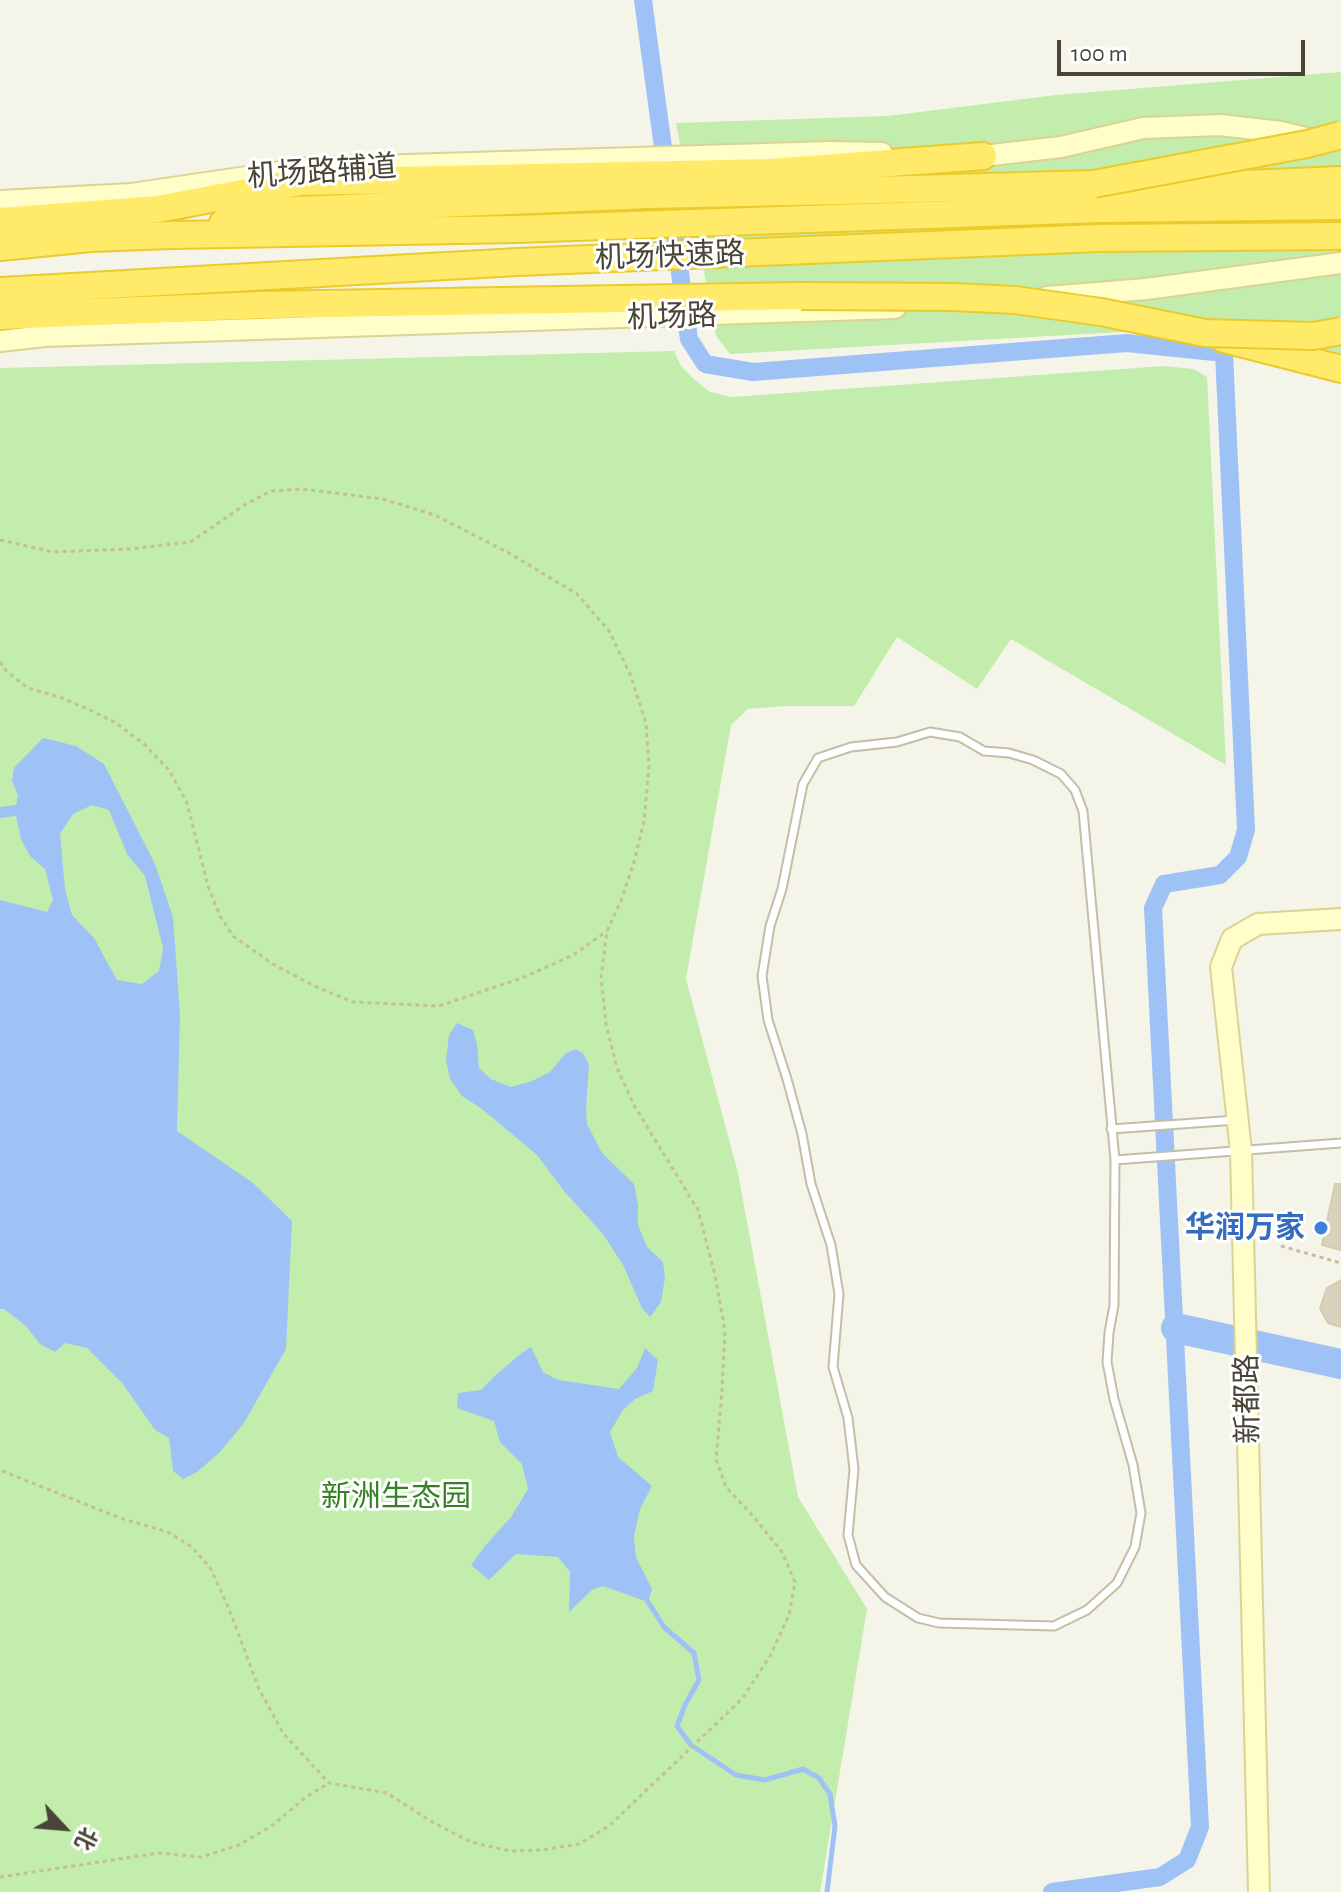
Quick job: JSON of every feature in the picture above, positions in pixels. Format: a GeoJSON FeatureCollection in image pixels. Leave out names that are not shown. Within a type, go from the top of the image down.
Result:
{"type":"FeatureCollection","features":[{"type":"Feature","properties":{"kind":"highway"},"geometry":{"type":"LineString","coordinates":[[1097,196],[1341,135]]}},
{"type":"Feature","properties":{"kind":"highway"},"geometry":{"type":"LineString","coordinates":[[0,221],[158,209],[300,182],[770,172],[983,156]]}},
{"type":"Feature","properties":{"kind":"highway"},"geometry":{"type":"LineString","coordinates":[[700,174],[840,191],[1097,196],[1222,185],[1341,180]]}},
{"type":"Feature","properties":{"kind":"highway"},"geometry":{"type":"LineString","coordinates":[[172,235],[277,211],[647,176]]}},
{"type":"Feature","properties":{"kind":"highway","name":"机场快速路"},"geometry":{"type":"LineString","coordinates":[[0,247],[91,238],[172,235],[697,223],[1097,196],[1341,206]]}},
{"type":"Feature","properties":{"kind":"highway","name":"机场快速路"},"geometry":{"type":"LineString","coordinates":[[0,291],[518,262],[1099,238],[1341,236]]}},
{"type":"Feature","properties":{"kind":"highway"},"geometry":{"type":"LineString","coordinates":[[0,316],[262,305],[658,308],[801,296],[926,296],[1015,300],[1101,312],[1205,333],[1341,369]]}},
{"type":"Feature","properties":{"kind":"highway"},"geometry":{"type":"LineString","coordinates":[[1205,333],[1313,336],[1341,331]]}},
{"type":"Feature","properties":{"kind":"street"},"geometry":{"type":"LineString","coordinates":[[983,156],[1061,147],[1143,128],[1220,125],[1281,132],[1341,147]]}},
{"type":"Feature","properties":{"kind":"street","name":"机场路辅道"},"geometry":{"type":"LineString","coordinates":[[0,201],[131,194],[308,168],[647,176],[700,174]]}},
{"type":"Feature","properties":{"kind":"street","name":"机场路"},"geometry":{"type":"LineString","coordinates":[[707,306],[888,309],[1146,289],[1341,263]]}},
{"type":"Feature","properties":{"kind":"street","name":"机场路"},"geometry":{"type":"LineString","coordinates":[[0,341],[658,308]]}},
{"type":"Feature","properties":{"kind":"street","name":"新都路"},"geometry":{"type":"LineString","coordinates":[[1259,1892],[1241,1151],[1221,967],[1232,939],[1258,924],[1341,919]]}},
{"type":"Feature","properties":{"kind":"lane"},"geometry":{"type":"LineString","coordinates":[[930,732],[960,737],[984,751],[1009,753],[1033,760],[1061,774],[1075,790],[1083,811],[1111,1129],[1115,1160],[1114,1305],[1107,1362],[1133,1465],[1141,1513],[1135,1547],[1117,1583],[1087,1610],[1054,1626],[939,1623],[918,1618],[885,1597],[856,1565],[848,1535],[854,1469],[848,1418],[833,1367],[839,1294],[831,1245],[811,1184],[802,1134],[768,1020],[762,976],[770,926],[782,889],[803,784],[818,758],[851,747],[897,742],[930,732]]}},
{"type":"Feature","properties":{"kind":"lane"},"geometry":{"type":"LineString","coordinates":[[1111,1129],[1239,1120]]}},
{"type":"Feature","properties":{"kind":"lane"},"geometry":{"type":"LineString","coordinates":[[1115,1160],[1341,1143]]}},
{"type":"Feature","properties":{"kind":"path"},"geometry":{"type":"LineString","coordinates":[[0,540],[53,552],[129,549],[190,542],[271,491],[302,489],[383,499],[435,515],[509,553],[577,594],[609,631],[630,674],[646,723],[649,767],[644,821],[634,862],[607,931],[601,977],[606,1024],[617,1068],[635,1107],[698,1210],[715,1275],[725,1331],[716,1459],[726,1487],[782,1552],[795,1582],[789,1615],[770,1656],[742,1699],[609,1826],[579,1844],[510,1851],[471,1842],[387,1793],[329,1783],[283,1733],[259,1689],[211,1569],[192,1547],[168,1532],[120,1518],[0,1470]]}},
{"type":"Feature","properties":{"kind":"path"},"geometry":{"type":"LineString","coordinates":[[0,662],[6,671],[28,688],[90,710],[116,723],[144,744],[169,770],[187,803],[208,886],[220,916],[233,936],[273,964],[314,986],[353,1002],[439,1006],[522,978],[573,955],[607,931]]}},
{"type":"Feature","properties":{"kind":"path"},"geometry":{"type":"LineString","coordinates":[[1281,1246],[1341,1263]]}},
{"type":"Feature","properties":{"kind":"path"},"geometry":{"type":"LineString","coordinates":[[0,1877],[159,1853],[201,1857],[239,1845],[273,1825],[306,1797],[329,1783]]}},
{"type":"Feature","properties":{"kind":"green space"},"geometry":{"type":"Polygon","coordinates":[[[1341,72],[1341,375],[1245,325],[730,354],[716,336],[676,123],[888,116],[1056,95],[1341,72]]]}},
{"type":"Feature","properties":{"kind":"green space","name":"新洲生态园"},"geometry":{"type":"Polygon","coordinates":[[[674,351],[681,366],[695,380],[710,392],[731,397],[1164,366],[1194,369],[1207,377],[1226,765],[1011,639],[977,689],[897,637],[854,706],[748,709],[731,725],[686,979],[738,1173],[798,1497],[867,1609],[820,1892],[0,1892],[0,368],[674,351]]]}},
{"type":"Feature","properties":{"kind":"water"},"geometry":{"type":"Polygon","coordinates":[[[43,738],[76,746],[104,764],[155,864],[173,917],[180,1015],[177,1131],[253,1183],[292,1221],[286,1349],[244,1423],[220,1452],[197,1472],[183,1479],[173,1471],[169,1438],[155,1430],[123,1384],[87,1348],[65,1343],[55,1352],[40,1344],[26,1326],[0,1309],[0,900],[47,912],[53,900],[45,869],[30,856],[21,839],[16,816],[0,818],[0,807],[16,805],[18,796],[12,780],[14,768],[43,738]],[[92,805],[73,814],[60,834],[65,889],[72,915],[94,938],[117,980],[142,984],[159,971],[163,948],[145,876],[127,854],[109,810],[92,805]]]}},
{"type":"Feature","properties":{"kind":"water"},"geometry":{"type":"Polygon","coordinates":[[[457,1023],[473,1030],[479,1068],[491,1079],[511,1087],[550,1072],[565,1054],[575,1049],[583,1053],[589,1065],[587,1124],[602,1153],[634,1184],[638,1225],[647,1247],[663,1262],[665,1278],[661,1302],[650,1317],[642,1308],[623,1265],[603,1234],[537,1155],[462,1096],[450,1079],[446,1060],[449,1035],[457,1023]]]}},
{"type":"Feature","properties":{"kind":"water"},"geometry":{"type":"Polygon","coordinates":[[[531,1347],[543,1372],[558,1380],[619,1389],[637,1368],[645,1348],[658,1360],[653,1391],[635,1399],[623,1410],[610,1432],[618,1457],[652,1486],[640,1509],[634,1536],[636,1557],[652,1589],[648,1602],[603,1586],[592,1590],[569,1612],[570,1572],[558,1557],[516,1554],[489,1580],[471,1565],[511,1517],[528,1489],[522,1464],[500,1442],[494,1421],[457,1408],[458,1393],[481,1390],[531,1347]]]}},
{"type":"Feature","properties":{"kind":"building"},"geometry":{"type":"Polygon","coordinates":[[[1335,1184],[1341,1184],[1341,1250],[1322,1245],[1335,1184]]]}},
{"type":"Feature","properties":{"kind":"building"},"geometry":{"type":"Polygon","coordinates":[[[1341,1280],[1341,1327],[1328,1323],[1320,1308],[1327,1288],[1341,1280]]]}},
{"type":"Feature","properties":{"kind":"waterway"},"geometry":{"type":"LineString","coordinates":[[643,0],[689,339],[705,364],[753,372],[1127,343],[1224,353],[1246,830],[1238,857],[1220,875],[1164,884],[1153,908],[1200,1827],[1187,1860],[1160,1877],[1052,1892]]}},
{"type":"Feature","properties":{"kind":"waterway"},"geometry":{"type":"LineString","coordinates":[[1176,1328],[1341,1364]]}},
{"type":"Feature","properties":{"kind":"waterway"},"geometry":{"type":"LineString","coordinates":[[648,1602],[664,1627],[694,1653],[699,1680],[677,1726],[691,1745],[736,1775],[765,1780],[803,1769],[819,1778],[830,1794],[835,1826],[827,1892]]}},
{"type":"Feature","properties":{"kind":"place","name":"华润万家"},"geometry":{"type":"Point","coordinates":[1321,1228]}}]}
